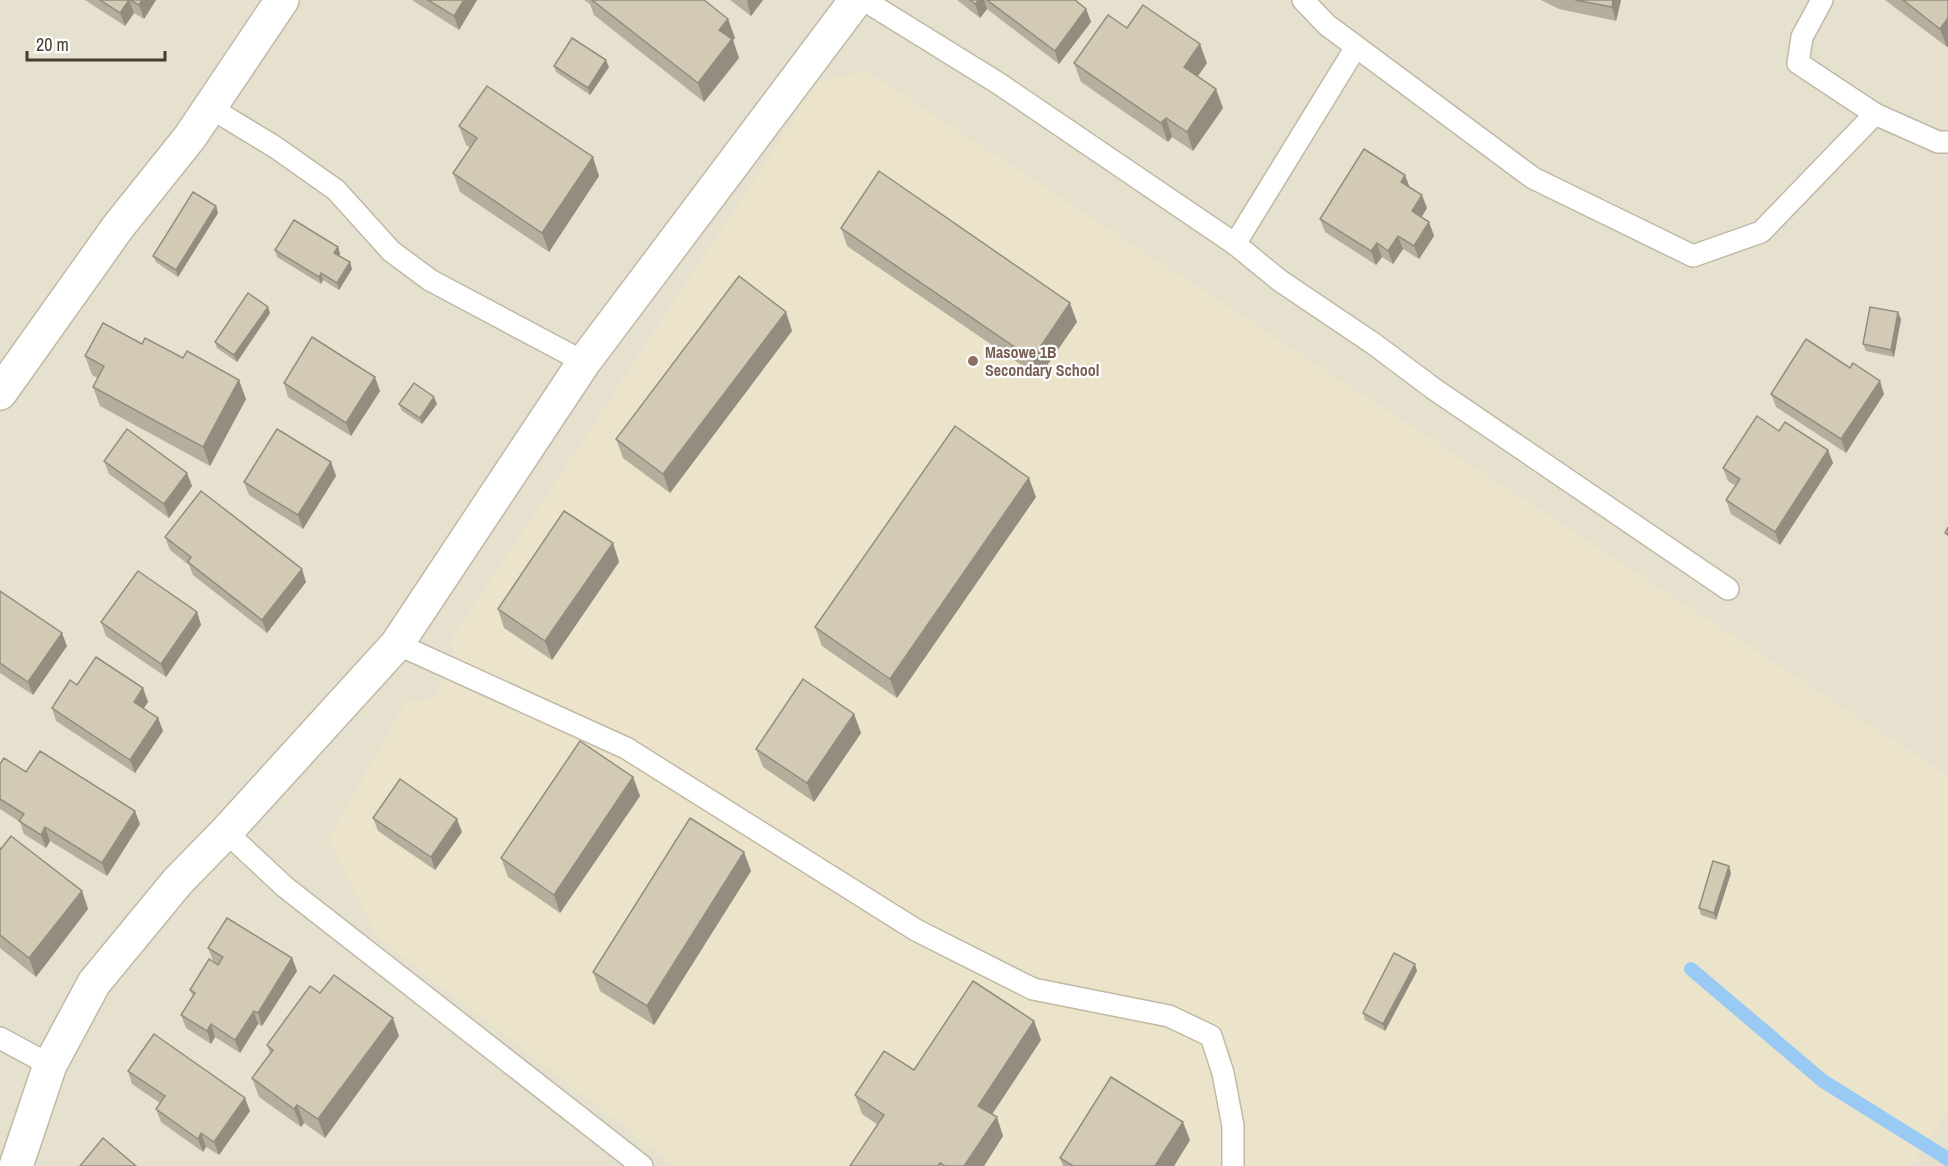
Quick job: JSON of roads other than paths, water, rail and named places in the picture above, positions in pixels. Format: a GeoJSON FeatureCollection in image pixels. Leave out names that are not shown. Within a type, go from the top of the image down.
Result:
{"type":"FeatureCollection","features":[{"type":"Feature","properties":{"kind":"street"},"geometry":{"type":"LineString","coordinates":[[0,393],[118,227],[211,108],[282,0]]}},
{"type":"Feature","properties":{"kind":"street"},"geometry":{"type":"LineString","coordinates":[[16,1166],[50,1065],[94,983],[178,881],[226,832],[397,644],[584,362],[856,0]]}},
{"type":"Feature","properties":{"kind":"lane"},"geometry":{"type":"LineString","coordinates":[[864,0],[998,83],[1236,244],[1279,280],[1374,344],[1443,396],[1728,589]]}},
{"type":"Feature","properties":{"kind":"lane"},"geometry":{"type":"LineString","coordinates":[[1303,0],[1327,25],[1533,178],[1693,256],[1761,232],[1875,114]]}},
{"type":"Feature","properties":{"kind":"lane"},"geometry":{"type":"LineString","coordinates":[[1822,0],[1802,37],[1798,63],[1875,114],[1938,142],[1948,142]]}},
{"type":"Feature","properties":{"kind":"lane"},"geometry":{"type":"LineString","coordinates":[[1236,244],[1356,47]]}},
{"type":"Feature","properties":{"kind":"lane"},"geometry":{"type":"LineString","coordinates":[[211,108],[275,147],[336,190],[391,251],[430,280],[584,362]]}},
{"type":"Feature","properties":{"kind":"lane"},"geometry":{"type":"LineString","coordinates":[[397,644],[626,748],[916,930],[1034,989],[1168,1016],[1211,1036],[1223,1073],[1233,1126],[1233,1166]]}},
{"type":"Feature","properties":{"kind":"lane"},"geometry":{"type":"LineString","coordinates":[[226,832],[285,887],[631,1163]]}},
{"type":"Feature","properties":{"kind":"lane"},"geometry":{"type":"LineString","coordinates":[[0,1038],[50,1065]]}},
{"type":"Feature","properties":{"kind":"waterway"},"geometry":{"type":"LineString","coordinates":[[1691,969],[1823,1081],[1948,1159]]}},
{"type":"Feature","properties":{"kind":"place","name":"Masowe 1B Secondary School"},"geometry":{"type":"Point","coordinates":[973,361]}}]}
